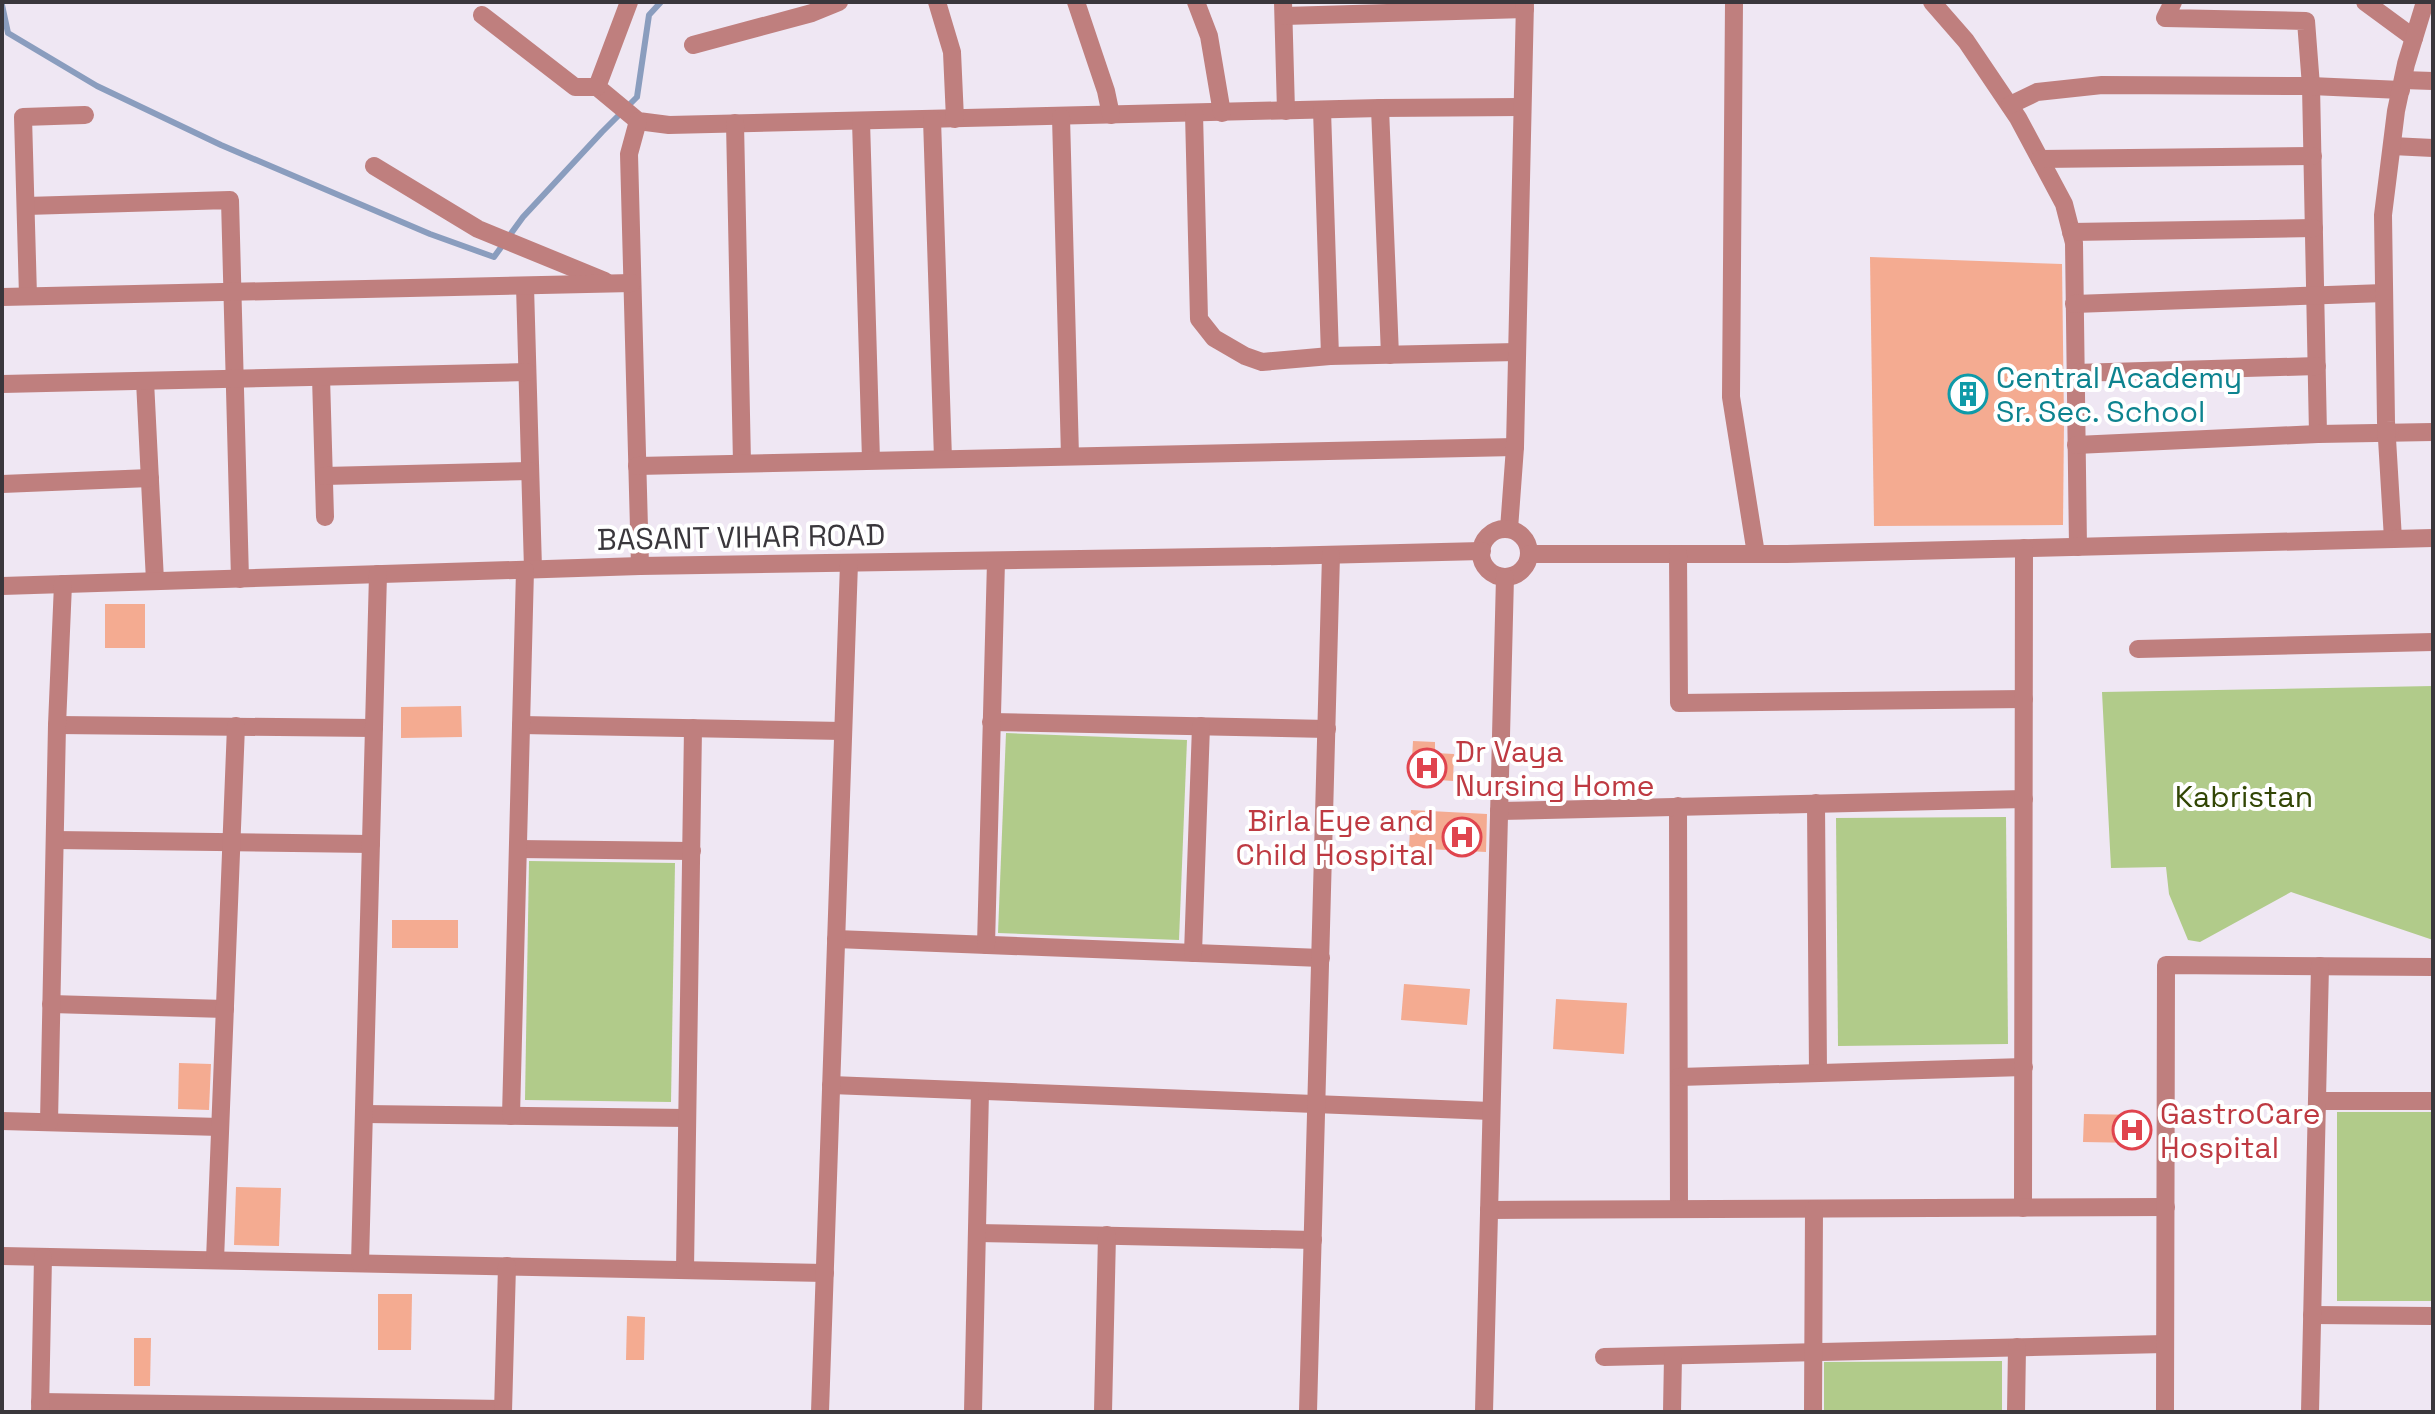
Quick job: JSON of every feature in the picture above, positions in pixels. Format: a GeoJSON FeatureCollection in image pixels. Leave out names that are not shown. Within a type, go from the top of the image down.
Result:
{"type":"FeatureCollection","features":[{"type":"Feature","properties":{"kind":"street"},"geometry":{"type":"LineString","coordinates":[[597,87],[629,2]]}},
{"type":"Feature","properties":{"kind":"street"},"geometry":{"type":"LineString","coordinates":[[693,45],[812,13],[839,2]]}},
{"type":"Feature","properties":{"kind":"street"},"geometry":{"type":"LineString","coordinates":[[937,2],[952,52],[955,119]]}},
{"type":"Feature","properties":{"kind":"street"},"geometry":{"type":"LineString","coordinates":[[1076,2],[1111,115]]}},
{"type":"Feature","properties":{"kind":"street"},"geometry":{"type":"LineString","coordinates":[[1196,2],[1209,36],[1222,113]]}},
{"type":"Feature","properties":{"kind":"street"},"geometry":{"type":"LineString","coordinates":[[1734,2],[1731,397],[1756,554]]}},
{"type":"Feature","properties":{"kind":"street"},"geometry":{"type":"LineString","coordinates":[[1932,2],[1966,41],[2010,105],[2064,204],[2074,243],[2078,547]]}},
{"type":"Feature","properties":{"kind":"street"},"geometry":{"type":"LineString","coordinates":[[2173,2],[2165,18],[2306,21],[2311,86],[2318,434]]}},
{"type":"Feature","properties":{"kind":"street"},"geometry":{"type":"LineString","coordinates":[[2365,2],[2414,38]]}},
{"type":"Feature","properties":{"kind":"street"},"geometry":{"type":"LineString","coordinates":[[2393,539],[2387,432],[2383,215],[2402,85],[2425,2]]}},
{"type":"Feature","properties":{"kind":"street"},"geometry":{"type":"LineString","coordinates":[[1286,111],[1283,9],[1525,5],[1515,447],[1509,529]]}},
{"type":"Feature","properties":{"kind":"street"},"geometry":{"type":"LineString","coordinates":[[482,15],[575,87],[597,87],[638,121],[669,125],[1522,107]]}},
{"type":"Feature","properties":{"kind":"street"},"geometry":{"type":"LineString","coordinates":[[2010,105],[2037,92],[2102,85],[2402,85],[2433,81]]}},
{"type":"Feature","properties":{"kind":"street"},"geometry":{"type":"LineString","coordinates":[[1380,108],[1390,355]]}},
{"type":"Feature","properties":{"kind":"street"},"geometry":{"type":"LineString","coordinates":[[1322,110],[1330,356]]}},
{"type":"Feature","properties":{"kind":"street"},"geometry":{"type":"LineString","coordinates":[[1194,113],[1199,319],[1214,338],[1262,362],[1330,356],[1517,352]]}},
{"type":"Feature","properties":{"kind":"street"},"geometry":{"type":"LineString","coordinates":[[28,296],[23,117],[85,115]]}},
{"type":"Feature","properties":{"kind":"street"},"geometry":{"type":"LineString","coordinates":[[1061,117],[1070,456]]}},
{"type":"Feature","properties":{"kind":"street"},"geometry":{"type":"LineString","coordinates":[[932,119],[943,459]]}},
{"type":"Feature","properties":{"kind":"street"},"geometry":{"type":"LineString","coordinates":[[638,121],[629,154],[640,566]]}},
{"type":"Feature","properties":{"kind":"street"},"geometry":{"type":"LineString","coordinates":[[861,121],[871,460]]}},
{"type":"Feature","properties":{"kind":"street"},"geometry":{"type":"LineString","coordinates":[[735,123],[742,463]]}},
{"type":"Feature","properties":{"kind":"street"},"geometry":{"type":"LineString","coordinates":[[2392,146],[2433,148]]}},
{"type":"Feature","properties":{"kind":"street"},"geometry":{"type":"LineString","coordinates":[[2040,159],[2313,156]]}},
{"type":"Feature","properties":{"kind":"street"},"geometry":{"type":"LineString","coordinates":[[374,166],[478,229],[611,284]]}},
{"type":"Feature","properties":{"kind":"street"},"geometry":{"type":"LineString","coordinates":[[26,206],[230,200],[240,579]]}},
{"type":"Feature","properties":{"kind":"street"},"geometry":{"type":"LineString","coordinates":[[2071,232],[2314,228]]}},
{"type":"Feature","properties":{"kind":"street"},"geometry":{"type":"LineString","coordinates":[[2,297],[632,283]]}},
{"type":"Feature","properties":{"kind":"street"},"geometry":{"type":"LineString","coordinates":[[511,1116],[521,725],[529,570],[525,286]]}},
{"type":"Feature","properties":{"kind":"street"},"geometry":{"type":"LineString","coordinates":[[2074,304],[2384,293]]}},
{"type":"Feature","properties":{"kind":"street"},"geometry":{"type":"LineString","coordinates":[[2075,373],[2317,366]]}},
{"type":"Feature","properties":{"kind":"street"},"geometry":{"type":"LineString","coordinates":[[2,384],[527,372]]}},
{"type":"Feature","properties":{"kind":"street"},"geometry":{"type":"LineString","coordinates":[[321,377],[325,517]]}},
{"type":"Feature","properties":{"kind":"street"},"geometry":{"type":"LineString","coordinates":[[145,381],[155,581]]}},
{"type":"Feature","properties":{"kind":"street"},"geometry":{"type":"LineString","coordinates":[[2076,445],[2433,432]]}},
{"type":"Feature","properties":{"kind":"street"},"geometry":{"type":"LineString","coordinates":[[637,466],[1515,447]]}},
{"type":"Feature","properties":{"kind":"street"},"geometry":{"type":"LineString","coordinates":[[324,476],[530,471]]}},
{"type":"Feature","properties":{"kind":"street"},"geometry":{"type":"LineString","coordinates":[[2,484],[150,478]]}},
{"type":"Feature","properties":{"kind":"street"},"geometry":{"type":"LineString","coordinates":[[1509,529],[1523,537],[1529,554],[1522,570],[1505,577],[1494,575],[1487,568],[1482,560],[1482,551],[1484,542],[1494,532],[1509,529]]}},
{"type":"Feature","properties":{"kind":"street"},"geometry":{"type":"LineString","coordinates":[[1529,554],[1756,554],[2433,538]]}},
{"type":"Feature","properties":{"kind":"street"},"geometry":{"type":"LineString","coordinates":[[2023,1208],[2024,548]]}},
{"type":"Feature","properties":{"kind":"street","name":"BASANT VIHAR ROAD"},"geometry":{"type":"LineString","coordinates":[[2,586],[640,566],[1482,551]]}},
{"type":"Feature","properties":{"kind":"street"},"geometry":{"type":"LineString","coordinates":[[1678,554],[1679,703],[2024,699]]}},
{"type":"Feature","properties":{"kind":"street"},"geometry":{"type":"LineString","coordinates":[[1308,1412],[1331,555]]}},
{"type":"Feature","properties":{"kind":"street"},"geometry":{"type":"LineString","coordinates":[[986,945],[996,561]]}},
{"type":"Feature","properties":{"kind":"street"},"geometry":{"type":"LineString","coordinates":[[820,1412],[849,563]]}},
{"type":"Feature","properties":{"kind":"street"},"geometry":{"type":"LineString","coordinates":[[360,1263],[378,574]]}},
{"type":"Feature","properties":{"kind":"street"},"geometry":{"type":"LineString","coordinates":[[1484,1412],[1505,577]]}},
{"type":"Feature","properties":{"kind":"street"},"geometry":{"type":"LineString","coordinates":[[49,1122],[63,584]]}},
{"type":"Feature","properties":{"kind":"street"},"geometry":{"type":"LineString","coordinates":[[2138,649],[2433,642]]}},
{"type":"Feature","properties":{"kind":"street"},"geometry":{"type":"LineString","coordinates":[[991,722],[1327,729]]}},
{"type":"Feature","properties":{"kind":"street"},"geometry":{"type":"LineString","coordinates":[[57,725],[374,728]]}},
{"type":"Feature","properties":{"kind":"street"},"geometry":{"type":"LineString","coordinates":[[521,725],[843,731]]}},
{"type":"Feature","properties":{"kind":"street"},"geometry":{"type":"LineString","coordinates":[[215,1260],[236,726]]}},
{"type":"Feature","properties":{"kind":"street"},"geometry":{"type":"LineString","coordinates":[[1193,953],[1201,726]]}},
{"type":"Feature","properties":{"kind":"street"},"geometry":{"type":"LineString","coordinates":[[685,1270],[693,728]]}},
{"type":"Feature","properties":{"kind":"street"},"geometry":{"type":"LineString","coordinates":[[1499,811],[2024,799]]}},
{"type":"Feature","properties":{"kind":"street"},"geometry":{"type":"LineString","coordinates":[[1816,803],[1818,1073]]}},
{"type":"Feature","properties":{"kind":"street"},"geometry":{"type":"LineString","coordinates":[[1678,806],[1679,1209]]}},
{"type":"Feature","properties":{"kind":"street"},"geometry":{"type":"LineString","coordinates":[[55,840],[371,844]]}},
{"type":"Feature","properties":{"kind":"street"},"geometry":{"type":"LineString","coordinates":[[518,849],[692,851]]}},
{"type":"Feature","properties":{"kind":"street"},"geometry":{"type":"LineString","coordinates":[[836,939],[1321,958]]}},
{"type":"Feature","properties":{"kind":"street"},"geometry":{"type":"LineString","coordinates":[[2165,1412],[2166,965],[2433,967]]}},
{"type":"Feature","properties":{"kind":"street"},"geometry":{"type":"LineString","coordinates":[[2310,1412],[2320,966]]}},
{"type":"Feature","properties":{"kind":"street"},"geometry":{"type":"LineString","coordinates":[[51,1004],[225,1009]]}},
{"type":"Feature","properties":{"kind":"street"},"geometry":{"type":"LineString","coordinates":[[1679,1077],[2024,1067]]}},
{"type":"Feature","properties":{"kind":"street"},"geometry":{"type":"LineString","coordinates":[[831,1085],[1491,1111]]}},
{"type":"Feature","properties":{"kind":"street"},"geometry":{"type":"LineString","coordinates":[[973,1412],[980,1091]]}},
{"type":"Feature","properties":{"kind":"street"},"geometry":{"type":"LineString","coordinates":[[2317,1101],[2433,1101]]}},
{"type":"Feature","properties":{"kind":"street"},"geometry":{"type":"LineString","coordinates":[[364,1114],[687,1118]]}},
{"type":"Feature","properties":{"kind":"street"},"geometry":{"type":"LineString","coordinates":[[2,1121],[220,1127]]}},
{"type":"Feature","properties":{"kind":"street"},"geometry":{"type":"LineString","coordinates":[[1489,1210],[2166,1207]]}},
{"type":"Feature","properties":{"kind":"street"},"geometry":{"type":"LineString","coordinates":[[1813,1412],[1814,1209]]}},
{"type":"Feature","properties":{"kind":"street"},"geometry":{"type":"LineString","coordinates":[[977,1233],[1313,1240]]}},
{"type":"Feature","properties":{"kind":"street"},"geometry":{"type":"LineString","coordinates":[[1103,1412],[1107,1235]]}},
{"type":"Feature","properties":{"kind":"street"},"geometry":{"type":"LineString","coordinates":[[2,1256],[825,1273]]}},
{"type":"Feature","properties":{"kind":"street"},"geometry":{"type":"LineString","coordinates":[[43,1257],[40,1407],[503,1411],[507,1266]]}},
{"type":"Feature","properties":{"kind":"street"},"geometry":{"type":"LineString","coordinates":[[2312,1315],[2433,1316]]}},
{"type":"Feature","properties":{"kind":"street"},"geometry":{"type":"LineString","coordinates":[[1604,1357],[2165,1344]]}},
{"type":"Feature","properties":{"kind":"street"},"geometry":{"type":"LineString","coordinates":[[2016,1412],[2017,1347]]}},
{"type":"Feature","properties":{"kind":"street"},"geometry":{"type":"LineString","coordinates":[[1672,1412],[1673,1356]]}},
{"type":"Feature","properties":{"kind":"green space","name":"Kabristan"},"geometry":{"type":"Polygon","coordinates":[[[2433,686],[2433,940],[2291,892],[2200,942],[2188,940],[2169,894],[2166,867],[2111,868],[2102,692],[2433,686]]]}},
{"type":"Feature","properties":{"kind":"green space"},"geometry":{"type":"Polygon","coordinates":[[[1006,733],[1187,740],[1179,940],[998,933],[1006,733]]]}},
{"type":"Feature","properties":{"kind":"green space"},"geometry":{"type":"Polygon","coordinates":[[[2006,817],[2008,1044],[1838,1046],[1836,818],[2006,817]]]}},
{"type":"Feature","properties":{"kind":"green space"},"geometry":{"type":"Polygon","coordinates":[[[529,861],[675,863],[671,1102],[525,1100],[529,861]]]}},
{"type":"Feature","properties":{"kind":"green space"},"geometry":{"type":"Polygon","coordinates":[[[2337,1112],[2433,1112],[2433,1301],[2337,1301],[2337,1112]]]}},
{"type":"Feature","properties":{"kind":"green space"},"geometry":{"type":"Polygon","coordinates":[[[2002,1361],[2002,1412],[1824,1412],[1824,1362],[2002,1361]]]}},
{"type":"Feature","properties":{"kind":"building","name":"Central Academy Sr. Sec. School"},"geometry":{"type":"Polygon","coordinates":[[[1870,257],[2062,264],[2063,525],[1874,526],[1870,257]]]}},
{"type":"Feature","properties":{"kind":"building"},"geometry":{"type":"Polygon","coordinates":[[[105,604],[145,604],[145,648],[105,648],[105,604]]]}},
{"type":"Feature","properties":{"kind":"building"},"geometry":{"type":"Polygon","coordinates":[[[461,706],[462,737],[401,738],[401,707],[461,706]]]}},
{"type":"Feature","properties":{"kind":"building"},"geometry":{"type":"Polygon","coordinates":[[[1413,741],[1435,742],[1435,753],[1454,754],[1453,781],[1411,778],[1413,741]]]}},
{"type":"Feature","properties":{"kind":"building"},"geometry":{"type":"Polygon","coordinates":[[[1411,810],[1487,814],[1486,852],[1409,848],[1411,810]]]}},
{"type":"Feature","properties":{"kind":"building"},"geometry":{"type":"Polygon","coordinates":[[[392,920],[458,920],[458,948],[392,948],[392,920]]]}},
{"type":"Feature","properties":{"kind":"building"},"geometry":{"type":"Polygon","coordinates":[[[1404,984],[1470,989],[1467,1025],[1401,1020],[1404,984]]]}},
{"type":"Feature","properties":{"kind":"building"},"geometry":{"type":"Polygon","coordinates":[[[1556,999],[1627,1003],[1624,1054],[1553,1049],[1556,999]]]}},
{"type":"Feature","properties":{"kind":"building"},"geometry":{"type":"Polygon","coordinates":[[[179,1063],[211,1064],[209,1110],[178,1109],[179,1063]]]}},
{"type":"Feature","properties":{"kind":"building"},"geometry":{"type":"Polygon","coordinates":[[[2084,1114],[2141,1115],[2140,1143],[2083,1142],[2084,1114]]]}},
{"type":"Feature","properties":{"kind":"building"},"geometry":{"type":"Polygon","coordinates":[[[236,1187],[281,1188],[279,1246],[234,1245],[236,1187]]]}},
{"type":"Feature","properties":{"kind":"building"},"geometry":{"type":"Polygon","coordinates":[[[378,1294],[412,1294],[411,1350],[378,1350],[378,1294]]]}},
{"type":"Feature","properties":{"kind":"building"},"geometry":{"type":"Polygon","coordinates":[[[627,1316],[645,1317],[644,1360],[626,1360],[627,1316]]]}},
{"type":"Feature","properties":{"kind":"building"},"geometry":{"type":"Polygon","coordinates":[[[134,1338],[151,1338],[150,1386],[134,1386],[134,1338]]]}},
{"type":"Feature","properties":{"kind":"waterway"},"geometry":{"type":"LineString","coordinates":[[2,5],[8,33],[97,86],[221,145],[430,234],[494,257],[523,217],[637,97],[649,15],[661,2]]}},
{"type":"Feature","properties":{"kind":"place","name":"Central Academy Sr. Sec. School"},"geometry":{"type":"Point","coordinates":[1968,394]}},
{"type":"Feature","properties":{"kind":"place","name":"Dr Vaya Nursing Home"},"geometry":{"type":"Point","coordinates":[1427,768]}},
{"type":"Feature","properties":{"kind":"place","name":"Birla Eye and Child Hospital"},"geometry":{"type":"Point","coordinates":[1462,837]}},
{"type":"Feature","properties":{"kind":"place","name":"GastroCare Hospital"},"geometry":{"type":"Point","coordinates":[2132,1130]}}]}
